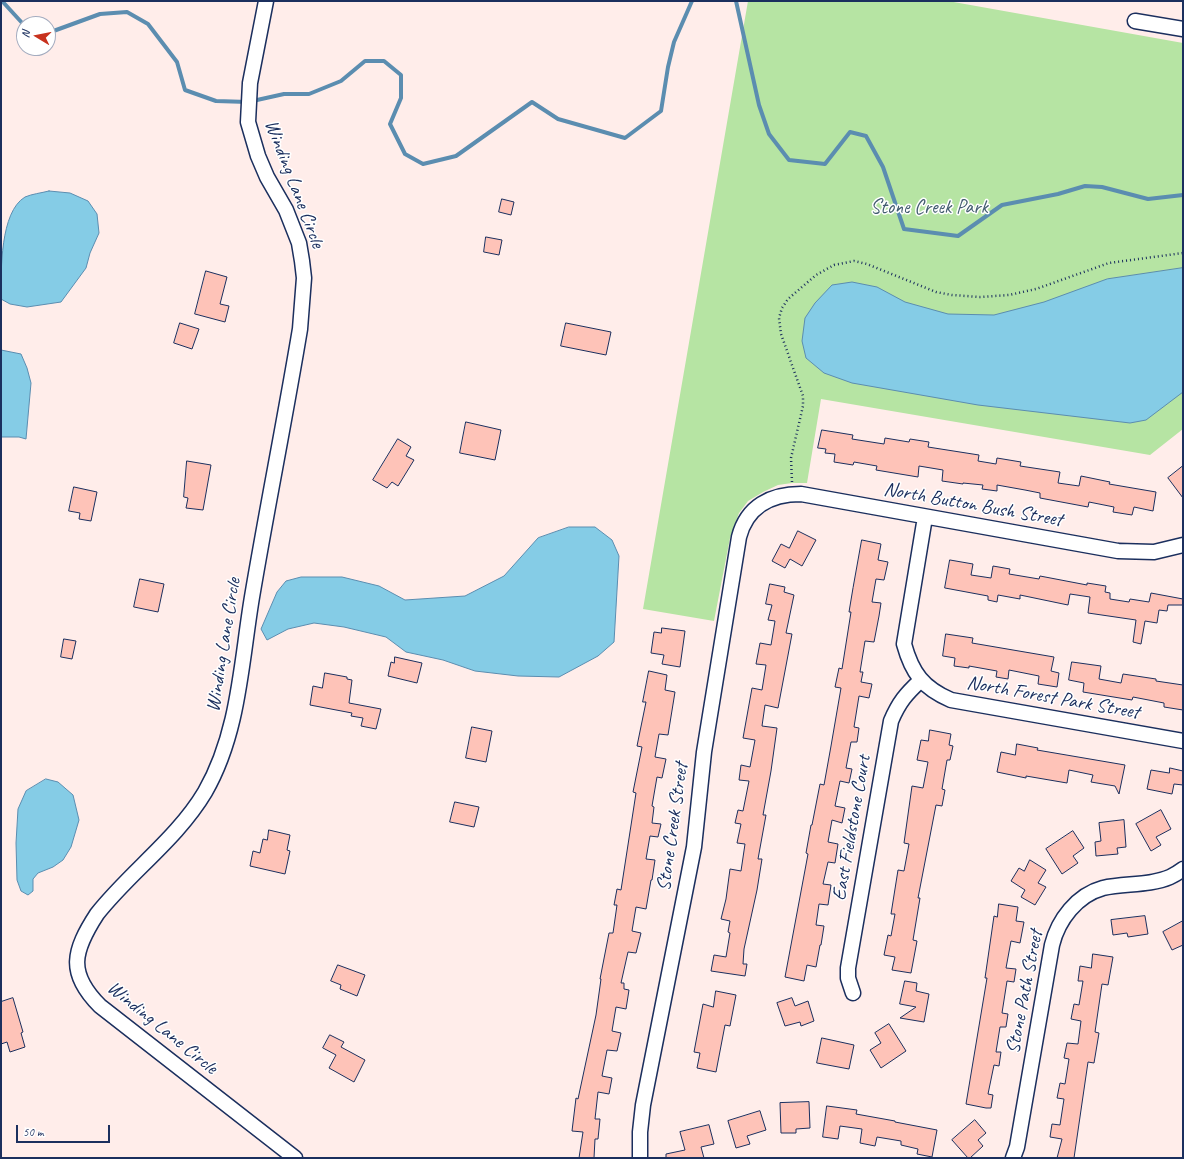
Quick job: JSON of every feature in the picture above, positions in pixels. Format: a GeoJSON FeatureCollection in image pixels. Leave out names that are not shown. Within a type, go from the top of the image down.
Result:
{"type":"FeatureCollection","features":[{"type":"Feature","properties":{"kind":"street","name":"Winding Lane Circle"},"geometry":{"type":"LineString","coordinates":[[266,1],[250,83],[248,122],[258,156],[267,177],[286,210],[299,243],[302,261],[304,295],[300,329],[252,596],[238,692],[228,740],[219,763],[196,807],[97,914],[87,930],[78,952],[77,967],[79,977],[85,989],[100,1006],[295,1158]]}},
{"type":"Feature","properties":{"kind":"street"},"geometry":{"type":"LineString","coordinates":[[1135,21],[1183,29]]}},
{"type":"Feature","properties":{"kind":"street","name":"North Button Bush Street"},"geometry":{"type":"LineString","coordinates":[[759,506],[770,499],[779,496],[801,494],[1118,551],[1154,552],[1183,545]]}},
{"type":"Feature","properties":{"kind":"street","name":"Stone Creek Street"},"geometry":{"type":"LineString","coordinates":[[640,1158],[640,1132],[643,1105],[694,847],[704,752],[739,537],[744,524],[751,513],[759,506]]}},
{"type":"Feature","properties":{"kind":"street"},"geometry":{"type":"LineString","coordinates":[[921,680],[909,659],[904,644],[925,517]]}},
{"type":"Feature","properties":{"kind":"street","name":"North Forest Park Street"},"geometry":{"type":"LineString","coordinates":[[921,680],[938,694],[951,700],[1183,741]]}},
{"type":"Feature","properties":{"kind":"street","name":"East Fieldstone Court"},"geometry":{"type":"LineString","coordinates":[[853,993],[848,978],[848,968],[891,721],[897,707],[906,694],[921,680]]}},
{"type":"Feature","properties":{"kind":"street","name":"Stone Path Street"},"geometry":{"type":"LineString","coordinates":[[1013,1158],[1017,1147],[1052,945],[1058,926],[1070,909],[1085,897],[1102,889],[1155,881],[1170,877],[1183,869]]}},
{"type":"Feature","properties":{"kind":"path"},"geometry":{"type":"LineString","coordinates":[[792,483],[791,458],[803,406],[803,396],[781,334],[779,318],[782,308],[788,299],[816,275],[834,265],[854,261],[867,264],[936,292],[980,297],[1009,295],[1036,289],[1109,263],[1183,253]]}},
{"type":"Feature","properties":{"kind":"green space","name":"Stone Creek Park"},"geometry":{"type":"Polygon","coordinates":[[[748,1],[948,1],[1183,43],[1183,429],[1150,455],[821,399],[807,483],[778,485],[748,501],[739,513],[730,538],[714,621],[643,609],[748,1]]]}},
{"type":"Feature","properties":{"kind":"water"},"geometry":{"type":"Polygon","coordinates":[[[49,191],[70,193],[88,201],[97,214],[99,233],[90,253],[86,268],[61,302],[27,307],[10,304],[1,299],[2,258],[6,228],[17,204],[25,197],[49,191]]]}},
{"type":"Feature","properties":{"kind":"water"},"geometry":{"type":"Polygon","coordinates":[[[1183,268],[1183,392],[1146,420],[1130,423],[978,405],[852,383],[824,373],[806,358],[802,341],[805,318],[815,303],[832,285],[852,282],[877,287],[905,302],[948,314],[994,315],[1044,302],[1107,279],[1183,268]]]}},
{"type":"Feature","properties":{"kind":"water"},"geometry":{"type":"Polygon","coordinates":[[[1,350],[21,354],[27,368],[31,383],[26,439],[19,437],[1,437],[1,350]]]}},
{"type":"Feature","properties":{"kind":"water"},"geometry":{"type":"Polygon","coordinates":[[[569,527],[595,527],[612,540],[619,556],[614,642],[598,656],[559,677],[518,676],[475,671],[443,660],[406,652],[386,637],[344,627],[314,623],[288,629],[267,640],[261,629],[277,592],[286,581],[301,577],[342,577],[379,586],[405,600],[465,596],[504,576],[538,538],[569,527]]]}},
{"type":"Feature","properties":{"kind":"water"},"geometry":{"type":"Polygon","coordinates":[[[46,779],[58,782],[73,795],[79,820],[71,847],[63,860],[53,867],[38,873],[33,879],[33,891],[28,895],[21,891],[17,880],[16,843],[18,809],[26,791],[46,779]]]}},
{"type":"Feature","properties":{"kind":"building"},"geometry":{"type":"Polygon","coordinates":[[[502,199],[514,202],[511,215],[499,212],[502,199]]]}},
{"type":"Feature","properties":{"kind":"building"},"geometry":{"type":"Polygon","coordinates":[[[486,237],[502,240],[499,255],[484,252],[486,237]]]}},
{"type":"Feature","properties":{"kind":"building"},"geometry":{"type":"Polygon","coordinates":[[[206,271],[227,277],[220,304],[229,306],[225,322],[195,314],[206,271]]]}},
{"type":"Feature","properties":{"kind":"building"},"geometry":{"type":"Polygon","coordinates":[[[180,323],[199,329],[192,349],[174,343],[180,323]]]}},
{"type":"Feature","properties":{"kind":"building"},"geometry":{"type":"Polygon","coordinates":[[[566,323],[611,332],[606,355],[561,346],[566,323]]]}},
{"type":"Feature","properties":{"kind":"building"},"geometry":{"type":"Polygon","coordinates":[[[466,422],[501,430],[495,460],[460,453],[466,422]]]}},
{"type":"Feature","properties":{"kind":"building"},"geometry":{"type":"Polygon","coordinates":[[[822,430],[853,435],[852,439],[884,444],[885,438],[909,442],[910,439],[929,442],[928,447],[979,455],[978,461],[996,464],[997,458],[1021,462],[1020,466],[1060,472],[1058,483],[1079,486],[1081,476],[1110,482],[1109,484],[1156,492],[1153,511],[1134,507],[1132,515],[1113,512],[1114,507],[1089,502],[1088,507],[1040,498],[1040,493],[997,485],[997,491],[982,489],[983,485],[942,481],[943,470],[919,466],[918,477],[876,470],[877,466],[854,462],[853,465],[834,462],[835,454],[825,453],[826,449],[818,448],[822,430]]]}},
{"type":"Feature","properties":{"kind":"building"},"geometry":{"type":"Polygon","coordinates":[[[398,439],[411,447],[406,456],[414,460],[398,486],[392,482],[387,488],[373,480],[398,439]]]}},
{"type":"Feature","properties":{"kind":"building"},"geometry":{"type":"Polygon","coordinates":[[[187,461],[211,465],[203,510],[186,508],[188,498],[184,497],[187,461]]]}},
{"type":"Feature","properties":{"kind":"building"},"geometry":{"type":"Polygon","coordinates":[[[1183,466],[1183,498],[1168,478],[1183,466]]]}},
{"type":"Feature","properties":{"kind":"building"},"geometry":{"type":"Polygon","coordinates":[[[74,487],[97,492],[91,521],[79,519],[80,513],[69,511],[74,487]]]}},
{"type":"Feature","properties":{"kind":"building"},"geometry":{"type":"Polygon","coordinates":[[[798,531],[816,540],[802,566],[790,559],[785,568],[772,561],[781,544],[789,548],[798,531]]]}},
{"type":"Feature","properties":{"kind":"building"},"geometry":{"type":"Polygon","coordinates":[[[862,540],[881,544],[878,560],[888,562],[884,580],[876,579],[872,602],[881,603],[879,616],[874,642],[865,641],[860,672],[863,672],[861,682],[872,684],[869,698],[859,696],[854,727],[859,728],[857,742],[851,742],[846,768],[852,769],[849,783],[840,781],[835,806],[845,808],[842,823],[832,820],[828,842],[838,844],[835,863],[828,862],[823,884],[831,885],[828,905],[819,904],[816,925],[824,926],[821,945],[816,967],[807,965],[804,981],[785,977],[808,854],[806,853],[811,825],[820,784],[824,785],[831,746],[841,688],[835,687],[839,668],[842,669],[851,612],[849,612],[862,540]]]}},
{"type":"Feature","properties":{"kind":"building"},"geometry":{"type":"Polygon","coordinates":[[[950,560],[973,564],[971,575],[991,578],[993,566],[1010,569],[1009,574],[1039,579],[1040,576],[1087,585],[1087,583],[1106,586],[1105,592],[1110,593],[1110,599],[1129,602],[1130,599],[1149,602],[1151,593],[1183,599],[1183,605],[1168,605],[1167,611],[1159,610],[1157,623],[1145,621],[1141,644],[1133,642],[1136,620],[1088,613],[1090,597],[1070,594],[1068,605],[1020,595],[1020,599],[998,595],[997,602],[988,600],[988,596],[945,588],[950,560]]]}},
{"type":"Feature","properties":{"kind":"building"},"geometry":{"type":"Polygon","coordinates":[[[140,579],[164,584],[158,612],[134,607],[140,579]]]}},
{"type":"Feature","properties":{"kind":"building"},"geometry":{"type":"Polygon","coordinates":[[[770,584],[785,587],[784,592],[794,595],[786,633],[792,634],[778,708],[765,705],[762,726],[777,728],[763,815],[766,815],[758,859],[762,859],[744,949],[743,964],[747,964],[745,976],[711,971],[714,955],[726,957],[730,933],[728,932],[730,921],[721,919],[726,899],[730,869],[741,871],[745,844],[737,843],[741,824],[735,823],[738,810],[743,811],[749,781],[739,780],[741,765],[750,767],[755,740],[743,738],[752,688],[762,690],[766,665],[756,664],[760,643],[771,645],[775,621],[768,620],[772,605],[766,604],[770,584]]]}},
{"type":"Feature","properties":{"kind":"building"},"geometry":{"type":"Polygon","coordinates":[[[662,628],[685,631],[680,667],[662,664],[664,655],[651,653],[654,632],[661,633],[662,628]]]}},
{"type":"Feature","properties":{"kind":"building"},"geometry":{"type":"Polygon","coordinates":[[[946,634],[973,638],[972,643],[1054,657],[1051,671],[1059,673],[1057,687],[1038,684],[1039,676],[1009,670],[1008,679],[996,677],[997,671],[969,666],[969,668],[954,666],[955,658],[943,656],[946,634]]]}},
{"type":"Feature","properties":{"kind":"building"},"geometry":{"type":"Polygon","coordinates":[[[64,639],[76,641],[72,659],[61,657],[64,639]]]}},
{"type":"Feature","properties":{"kind":"building"},"geometry":{"type":"Polygon","coordinates":[[[395,657],[422,663],[417,683],[388,676],[391,662],[394,663],[395,657]]]}},
{"type":"Feature","properties":{"kind":"building"},"geometry":{"type":"Polygon","coordinates":[[[1072,662],[1101,666],[1099,679],[1121,683],[1123,674],[1183,685],[1183,710],[1164,707],[1164,703],[1133,697],[1132,700],[1083,692],[1084,683],[1069,680],[1072,662]]]}},
{"type":"Feature","properties":{"kind":"building"},"geometry":{"type":"Polygon","coordinates":[[[649,671],[667,675],[665,690],[675,692],[668,735],[659,734],[655,757],[666,759],[662,778],[657,777],[652,806],[654,807],[652,823],[661,824],[658,837],[650,836],[646,859],[655,860],[652,880],[646,909],[636,907],[632,931],[641,933],[636,953],[628,952],[621,983],[624,983],[624,989],[629,990],[626,1009],[616,1007],[612,1031],[621,1033],[617,1051],[607,1050],[602,1076],[612,1078],[609,1094],[598,1092],[595,1119],[600,1119],[598,1139],[595,1139],[594,1158],[579,1158],[583,1132],[572,1131],[576,1098],[578,1099],[596,1015],[600,979],[609,933],[613,933],[617,905],[614,905],[617,889],[621,890],[636,793],[633,792],[642,747],[637,746],[646,702],[643,702],[649,671]]]}},
{"type":"Feature","properties":{"kind":"building"},"geometry":{"type":"Polygon","coordinates":[[[325,673],[347,677],[347,679],[352,680],[349,703],[381,709],[376,729],[361,726],[363,718],[351,716],[352,713],[310,705],[313,686],[322,688],[325,673]]]}},
{"type":"Feature","properties":{"kind":"building"},"geometry":{"type":"Polygon","coordinates":[[[472,727],[492,731],[486,762],[466,758],[472,727]]]}},
{"type":"Feature","properties":{"kind":"building"},"geometry":{"type":"Polygon","coordinates":[[[930,730],[951,734],[949,745],[953,746],[950,760],[947,760],[942,789],[945,790],[942,806],[936,805],[918,898],[920,898],[913,940],[917,941],[911,973],[892,970],[895,957],[884,955],[888,935],[891,936],[895,914],[891,914],[898,870],[904,871],[909,844],[904,843],[912,786],[923,788],[928,762],[917,760],[921,740],[928,741],[930,730]]]}},
{"type":"Feature","properties":{"kind":"building"},"geometry":{"type":"Polygon","coordinates":[[[1017,744],[1038,748],[1037,750],[1125,765],[1119,794],[1115,786],[1091,782],[1093,775],[1069,770],[1067,783],[1026,776],[1026,778],[997,772],[1001,752],[1015,755],[1017,744]]]}},
{"type":"Feature","properties":{"kind":"building"},"geometry":{"type":"Polygon","coordinates":[[[1170,768],[1183,771],[1183,785],[1174,784],[1172,794],[1147,789],[1151,770],[1169,773],[1170,768]]]}},
{"type":"Feature","properties":{"kind":"building"},"geometry":{"type":"Polygon","coordinates":[[[455,802],[479,807],[474,827],[450,822],[455,802]]]}},
{"type":"Feature","properties":{"kind":"building"},"geometry":{"type":"Polygon","coordinates":[[[1161,810],[1171,829],[1156,837],[1161,845],[1151,851],[1136,824],[1161,810]]]}},
{"type":"Feature","properties":{"kind":"building"},"geometry":{"type":"Polygon","coordinates":[[[1124,820],[1126,847],[1117,848],[1118,854],[1096,856],[1095,842],[1101,841],[1099,823],[1124,820]]]}},
{"type":"Feature","properties":{"kind":"building"},"geometry":{"type":"Polygon","coordinates":[[[269,830],[290,835],[287,850],[290,851],[285,874],[250,866],[253,851],[260,853],[263,839],[267,840],[269,830]]]}},
{"type":"Feature","properties":{"kind":"building"},"geometry":{"type":"Polygon","coordinates":[[[1073,831],[1084,848],[1073,856],[1078,863],[1062,874],[1046,849],[1073,831]]]}},
{"type":"Feature","properties":{"kind":"building"},"geometry":{"type":"Polygon","coordinates":[[[1030,860],[1046,870],[1038,883],[1046,887],[1035,905],[1021,897],[1025,890],[1011,881],[1019,868],[1024,871],[1030,860]]]}},
{"type":"Feature","properties":{"kind":"building"},"geometry":{"type":"Polygon","coordinates":[[[999,904],[1018,907],[1016,921],[1024,922],[1020,943],[1011,941],[1006,968],[1016,969],[1014,982],[1007,981],[1002,1013],[1008,1014],[1006,1027],[1000,1027],[996,1052],[1001,1052],[999,1066],[994,1065],[988,1094],[993,1095],[991,1108],[986,1108],[966,1104],[987,978],[985,978],[994,916],[997,917],[999,904]]]}},
{"type":"Feature","properties":{"kind":"building"},"geometry":{"type":"Polygon","coordinates":[[[1145,916],[1148,934],[1128,937],[1127,933],[1113,935],[1111,920],[1145,916]]]}},
{"type":"Feature","properties":{"kind":"building"},"geometry":{"type":"Polygon","coordinates":[[[1183,921],[1183,945],[1172,950],[1163,932],[1183,921]]]}},
{"type":"Feature","properties":{"kind":"building"},"geometry":{"type":"Polygon","coordinates":[[[1093,954],[1113,957],[1108,985],[1102,984],[1095,1032],[1099,1033],[1094,1063],[1088,1062],[1074,1158],[1057,1158],[1062,1139],[1050,1137],[1052,1124],[1060,1125],[1064,1099],[1057,1098],[1060,1083],[1065,1084],[1069,1059],[1064,1058],[1067,1043],[1078,1044],[1081,1021],[1071,1019],[1074,1004],[1079,1005],[1083,981],[1078,981],[1080,966],[1091,968],[1093,954]]]}},
{"type":"Feature","properties":{"kind":"building"},"geometry":{"type":"Polygon","coordinates":[[[338,965],[365,975],[357,996],[340,989],[341,985],[331,981],[338,965]]]}},
{"type":"Feature","properties":{"kind":"building"},"geometry":{"type":"Polygon","coordinates":[[[905,981],[917,983],[916,991],[929,994],[924,1022],[900,1018],[916,1007],[900,1004],[905,981]]]}},
{"type":"Feature","properties":{"kind":"building"},"geometry":{"type":"Polygon","coordinates":[[[716,991],[736,995],[730,1026],[725,1025],[716,1072],[697,1068],[700,1053],[694,1052],[703,1004],[713,1007],[716,991]]]}},
{"type":"Feature","properties":{"kind":"building"},"geometry":{"type":"Polygon","coordinates":[[[13,998],[23,1032],[21,1033],[25,1047],[10,1052],[7,1042],[1,1044],[1,1002],[13,998]]]}},
{"type":"Feature","properties":{"kind":"building"},"geometry":{"type":"Polygon","coordinates":[[[792,998],[795,1006],[808,1001],[814,1021],[801,1026],[800,1022],[785,1026],[777,1003],[792,998]]]}},
{"type":"Feature","properties":{"kind":"building"},"geometry":{"type":"Polygon","coordinates":[[[889,1024],[906,1051],[881,1068],[870,1050],[881,1043],[875,1033],[889,1024]]]}},
{"type":"Feature","properties":{"kind":"building"},"geometry":{"type":"Polygon","coordinates":[[[330,1035],[344,1042],[341,1047],[365,1060],[354,1082],[329,1068],[336,1055],[323,1048],[330,1035]]]}},
{"type":"Feature","properties":{"kind":"building"},"geometry":{"type":"Polygon","coordinates":[[[822,1038],[854,1045],[849,1069],[817,1063],[822,1038]]]}},
{"type":"Feature","properties":{"kind":"building"},"geometry":{"type":"Polygon","coordinates":[[[809,1102],[810,1128],[796,1129],[796,1133],[781,1133],[780,1103],[809,1102]]]}},
{"type":"Feature","properties":{"kind":"building"},"geometry":{"type":"Polygon","coordinates":[[[827,1106],[857,1110],[856,1114],[937,1130],[932,1157],[917,1154],[918,1149],[901,1145],[901,1141],[877,1137],[875,1146],[860,1143],[862,1129],[840,1126],[838,1139],[823,1137],[827,1106]]]}},
{"type":"Feature","properties":{"kind":"building"},"geometry":{"type":"Polygon","coordinates":[[[760,1111],[766,1130],[747,1136],[750,1144],[736,1148],[728,1121],[760,1111]]]}},
{"type":"Feature","properties":{"kind":"building"},"geometry":{"type":"Polygon","coordinates":[[[975,1120],[986,1133],[978,1140],[983,1146],[970,1158],[968,1158],[952,1140],[975,1120]]]}},
{"type":"Feature","properties":{"kind":"building"},"geometry":{"type":"Polygon","coordinates":[[[709,1125],[714,1144],[701,1147],[704,1158],[666,1158],[666,1154],[685,1150],[680,1132],[709,1125]]]}},
{"type":"Feature","properties":{"kind":"waterway"},"geometry":{"type":"LineString","coordinates":[[2,1],[16,16]]}},
{"type":"Feature","properties":{"kind":"waterway"},"geometry":{"type":"LineString","coordinates":[[56,30],[100,14],[127,12],[148,24],[177,62],[185,90],[216,101],[248,102],[284,94],[309,94],[341,81],[365,61],[384,61],[401,75],[401,98],[390,124],[405,154],[423,164],[456,156],[532,102],[558,119],[625,138],[661,111],[668,67],[674,42],[692,1]]}},
{"type":"Feature","properties":{"kind":"waterway"},"geometry":{"type":"LineString","coordinates":[[736,1],[759,105],[769,134],[789,160],[825,164],[850,132],[866,136],[883,167],[904,229],[958,236],[1002,205],[1058,194],[1085,186],[1102,187],[1148,199],[1183,195]]}}]}
